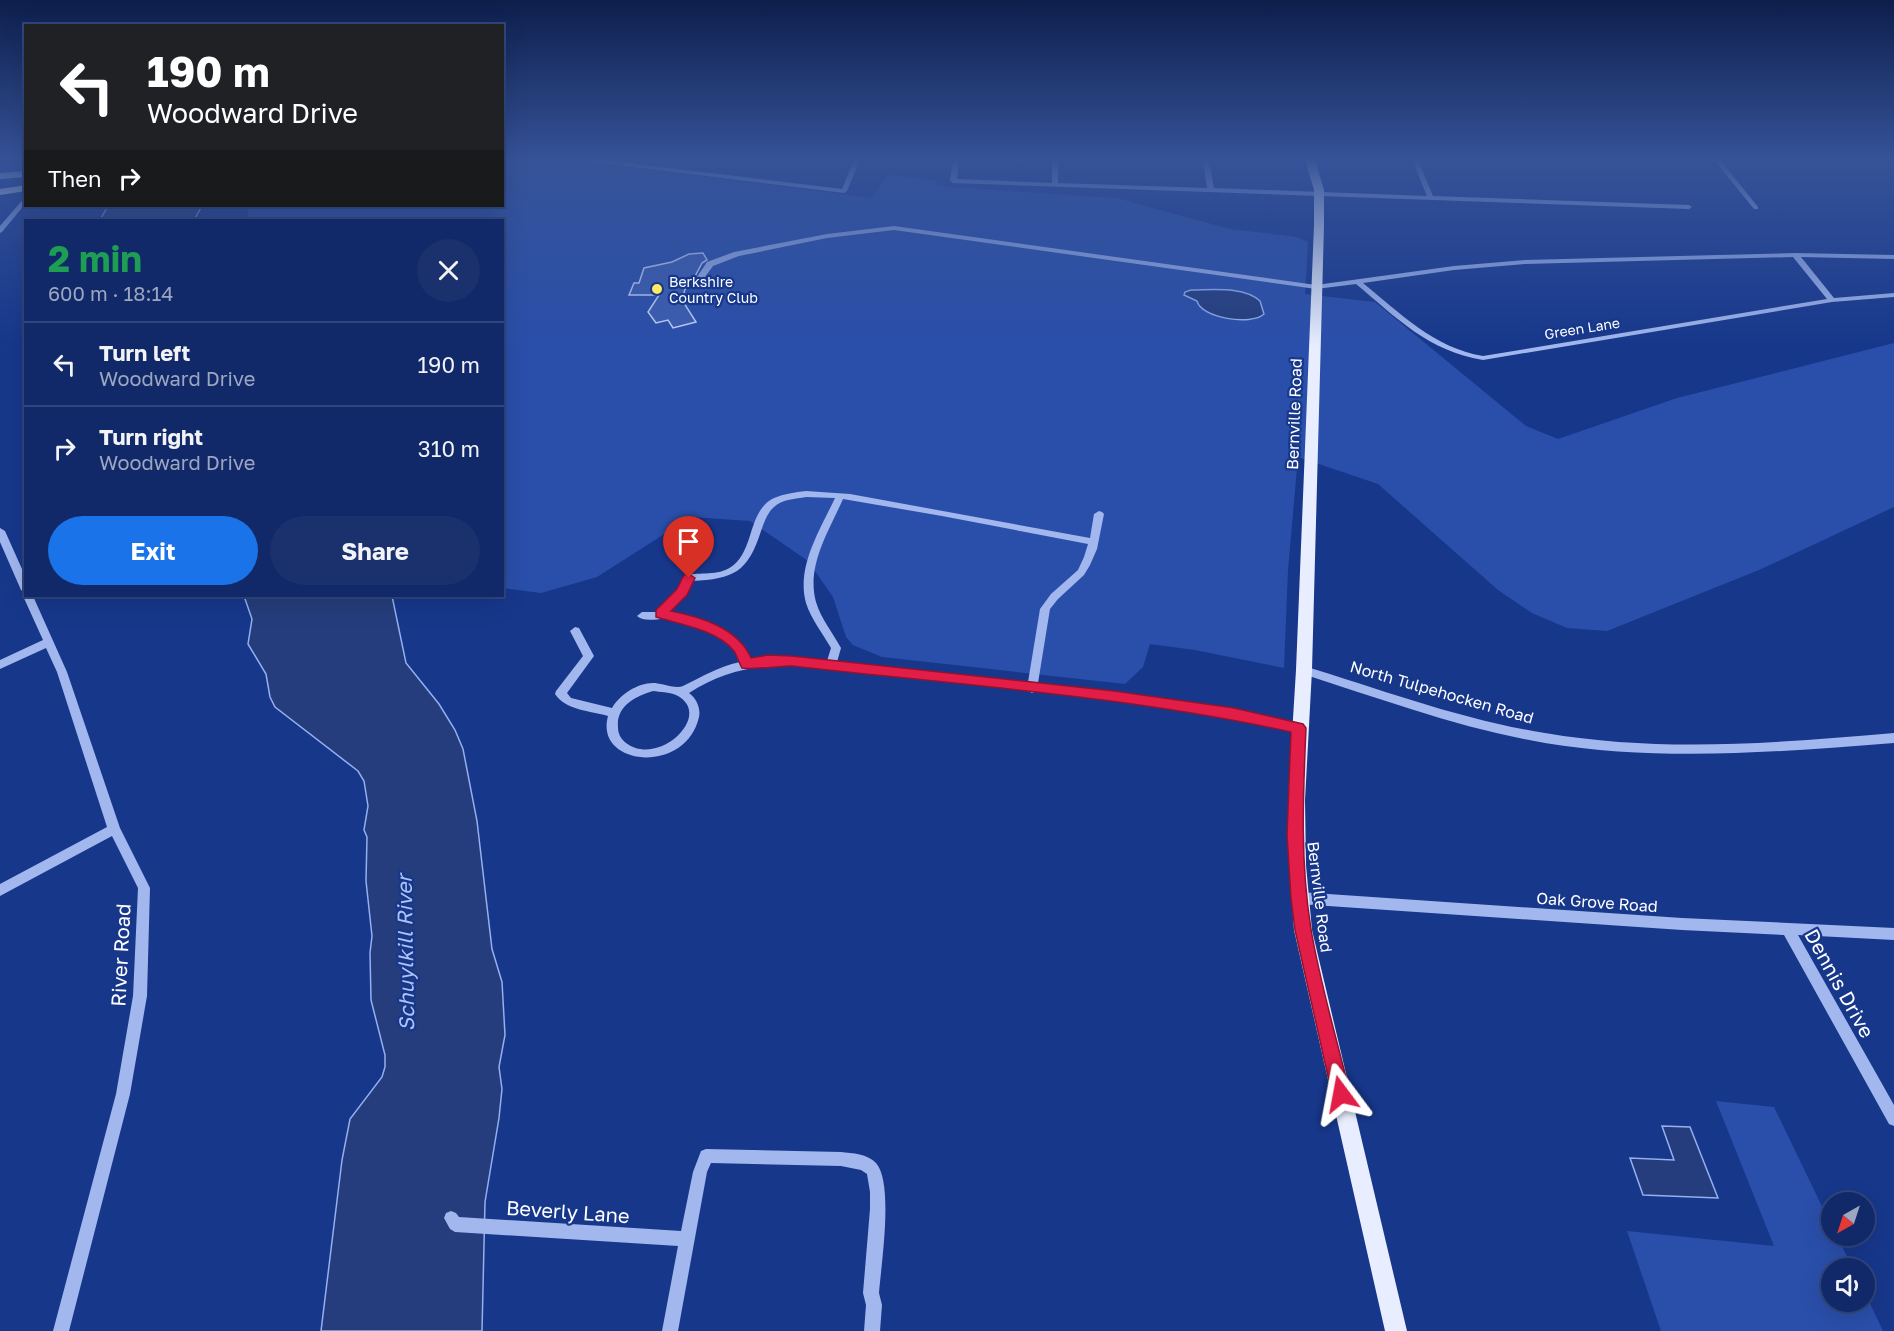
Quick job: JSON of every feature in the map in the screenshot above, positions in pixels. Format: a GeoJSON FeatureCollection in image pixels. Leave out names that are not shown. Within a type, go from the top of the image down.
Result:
{"type":"FeatureCollection","features":[{"type":"Feature","properties":{"kind":"main road","name":"Bernville Road"},"geometry":{"type":"LineString","coordinates":[[1318,222],[1304,670],[1298,728],[1294,835],[1303,930],[1396,1331]]}},
{"type":"Feature","properties":{"kind":"street"},"geometry":{"type":"LineString","coordinates":[[701,285],[701,277],[710,264],[737,254],[817,238],[894,228],[1316,287],[1454,268],[1526,262],[1795,255],[1894,257]]}},
{"type":"Feature","properties":{"kind":"street"},"geometry":{"type":"LineString","coordinates":[[1795,255],[1832,300]]}},
{"type":"Feature","properties":{"kind":"street","name":"Green Lane"},"geometry":{"type":"LineString","coordinates":[[1359,282],[1441,346],[1461,355],[1484,357],[1832,300],[1894,295]]}},
{"type":"Feature","properties":{"kind":"street"},"geometry":{"type":"LineString","coordinates":[[661,613],[682,592],[689,578],[718,576],[734,570],[751,551],[761,518],[773,502],[794,496],[840,496],[950,513],[1094,542]]}},
{"type":"Feature","properties":{"kind":"street"},"geometry":{"type":"LineString","coordinates":[[831,665],[836,648],[812,605],[807,588],[810,570],[840,496]]}},
{"type":"Feature","properties":{"kind":"street"},"geometry":{"type":"LineString","coordinates":[[1032,689],[1045,609],[1050,600],[1076,579],[1087,564],[1099,514]]}},
{"type":"Feature","properties":{"kind":"street"},"geometry":{"type":"LineString","coordinates":[[0,531],[24,585]]}},
{"type":"Feature","properties":{"kind":"street","name":"River Road"},"geometry":{"type":"LineString","coordinates":[[28,597],[62,672],[114,829],[144,888],[140,996],[123,1094],[61,1331]]}},
{"type":"Feature","properties":{"kind":"street"},"geometry":{"type":"LineString","coordinates":[[642,615],[661,613],[696,621],[740,648],[746,664]]}},
{"type":"Feature","properties":{"kind":"street"},"geometry":{"type":"LineString","coordinates":[[575,631],[589,656],[560,694],[568,701],[614,713]]}},
{"type":"Feature","properties":{"kind":"street"},"geometry":{"type":"LineString","coordinates":[[0,665],[48,642]]}},
{"type":"Feature","properties":{"kind":"street"},"geometry":{"type":"LineString","coordinates":[[682,692],[699,680],[746,664],[768,660],[1114,696],[1234,714],[1298,728]]}},
{"type":"Feature","properties":{"kind":"street","name":"North Tulpehocken Road"},"geometry":{"type":"LineString","coordinates":[[1304,670],[1489,726],[1529,735],[1594,744],[1715,750],[1788,748],[1894,738]]}},
{"type":"Feature","properties":{"kind":"street"},"geometry":{"type":"LineString","coordinates":[[653,687],[669,687],[682,692],[692,701],[696,713],[693,726],[685,739],[671,748],[654,753],[638,754],[623,748],[614,738],[611,726],[614,713],[623,701],[637,692],[653,687]]}},
{"type":"Feature","properties":{"kind":"street"},"geometry":{"type":"LineString","coordinates":[[0,890],[114,829]]}},
{"type":"Feature","properties":{"kind":"street","name":"Oak Grove Road"},"geometry":{"type":"LineString","coordinates":[[1299,898],[1894,934]]}},
{"type":"Feature","properties":{"kind":"street","name":"Dennis Drive"},"geometry":{"type":"LineString","coordinates":[[1788,929],[1894,1119]]}},
{"type":"Feature","properties":{"kind":"street"},"geometry":{"type":"LineString","coordinates":[[670,1331],[700,1172],[706,1156],[841,1159],[863,1163],[872,1170],[879,1187],[871,1293],[874,1305],[872,1331]]}},
{"type":"Feature","properties":{"kind":"street","name":"Beverly Lane"},"geometry":{"type":"LineString","coordinates":[[451,1218],[455,1224],[687,1239]]}},
{"type":"Feature","properties":{"kind":"shaded area","name":"Berkshire Country Club"},"geometry":{"type":"Polygon","coordinates":[[[504,222],[1205,222],[1230,229],[1297,237],[1308,242],[1305,294],[1375,302],[1526,426],[1558,439],[1677,398],[1894,343],[1894,507],[1759,570],[1607,631],[1567,628],[1532,613],[1498,590],[1378,484],[1298,457],[1288,570],[1284,668],[1195,650],[1150,644],[1143,667],[1125,684],[882,657],[853,645],[846,637],[833,597],[808,561],[750,521],[691,517],[597,577],[541,593],[504,588],[504,222]]]}},
{"type":"Feature","properties":{"kind":"shaded area"},"geometry":{"type":"Polygon","coordinates":[[[1716,1101],[1774,1107],[1821,1204],[1821,1246],[1842,1246],[1848,1258],[1821,1258],[1821,1312],[1874,1312],[1883,1331],[1661,1331],[1627,1231],[1774,1246],[1716,1101]]]}},
{"type":"Feature","properties":{"kind":"water"},"geometry":{"type":"Polygon","coordinates":[[[1227,290],[1245,293],[1260,301],[1264,314],[1258,318],[1238,320],[1217,316],[1207,312],[1200,307],[1197,301],[1184,295],[1185,292],[1227,290]]]}},
{"type":"Feature","properties":{"kind":"water","name":"Schuylkill River"},"geometry":{"type":"Polygon","coordinates":[[[244,597],[392,597],[406,663],[439,704],[455,730],[463,749],[477,821],[492,949],[502,982],[505,1035],[499,1067],[502,1089],[499,1118],[485,1202],[482,1331],[321,1331],[342,1160],[350,1119],[382,1077],[385,1067],[385,1055],[371,1000],[372,936],[366,881],[367,837],[364,830],[368,806],[364,781],[358,771],[275,707],[270,697],[266,674],[248,644],[252,619],[244,597]]]}},
{"type":"Feature","properties":{"kind":"water"},"geometry":{"type":"Polygon","coordinates":[[[1662,1126],[1690,1127],[1718,1198],[1643,1195],[1630,1158],[1674,1160],[1662,1126]]]}},
{"type":"Feature","properties":{"kind":"building","name":"Berkshire Country Club"},"geometry":{"type":"Polygon","coordinates":[[[703,253],[707,260],[702,263],[692,282],[687,282],[682,300],[696,322],[673,328],[668,320],[656,323],[648,312],[659,295],[629,295],[634,283],[639,283],[644,268],[672,262],[689,254],[703,253]]]}},
{"type":"Feature","properties":{"kind":"place","name":"Berkshire Country Club"},"geometry":{"type":"Point","coordinates":[657,289]}},
{"type":"Feature","properties":{"kind":"route"},"geometry":{"type":"LineString","coordinates":[[689,578],[682,592],[661,613],[696,621],[730,640],[740,648],[746,664],[768,660],[792,661],[1114,696],[1234,714],[1298,728],[1294,835],[1299,898],[1303,930],[1341,1094]]}}]}
